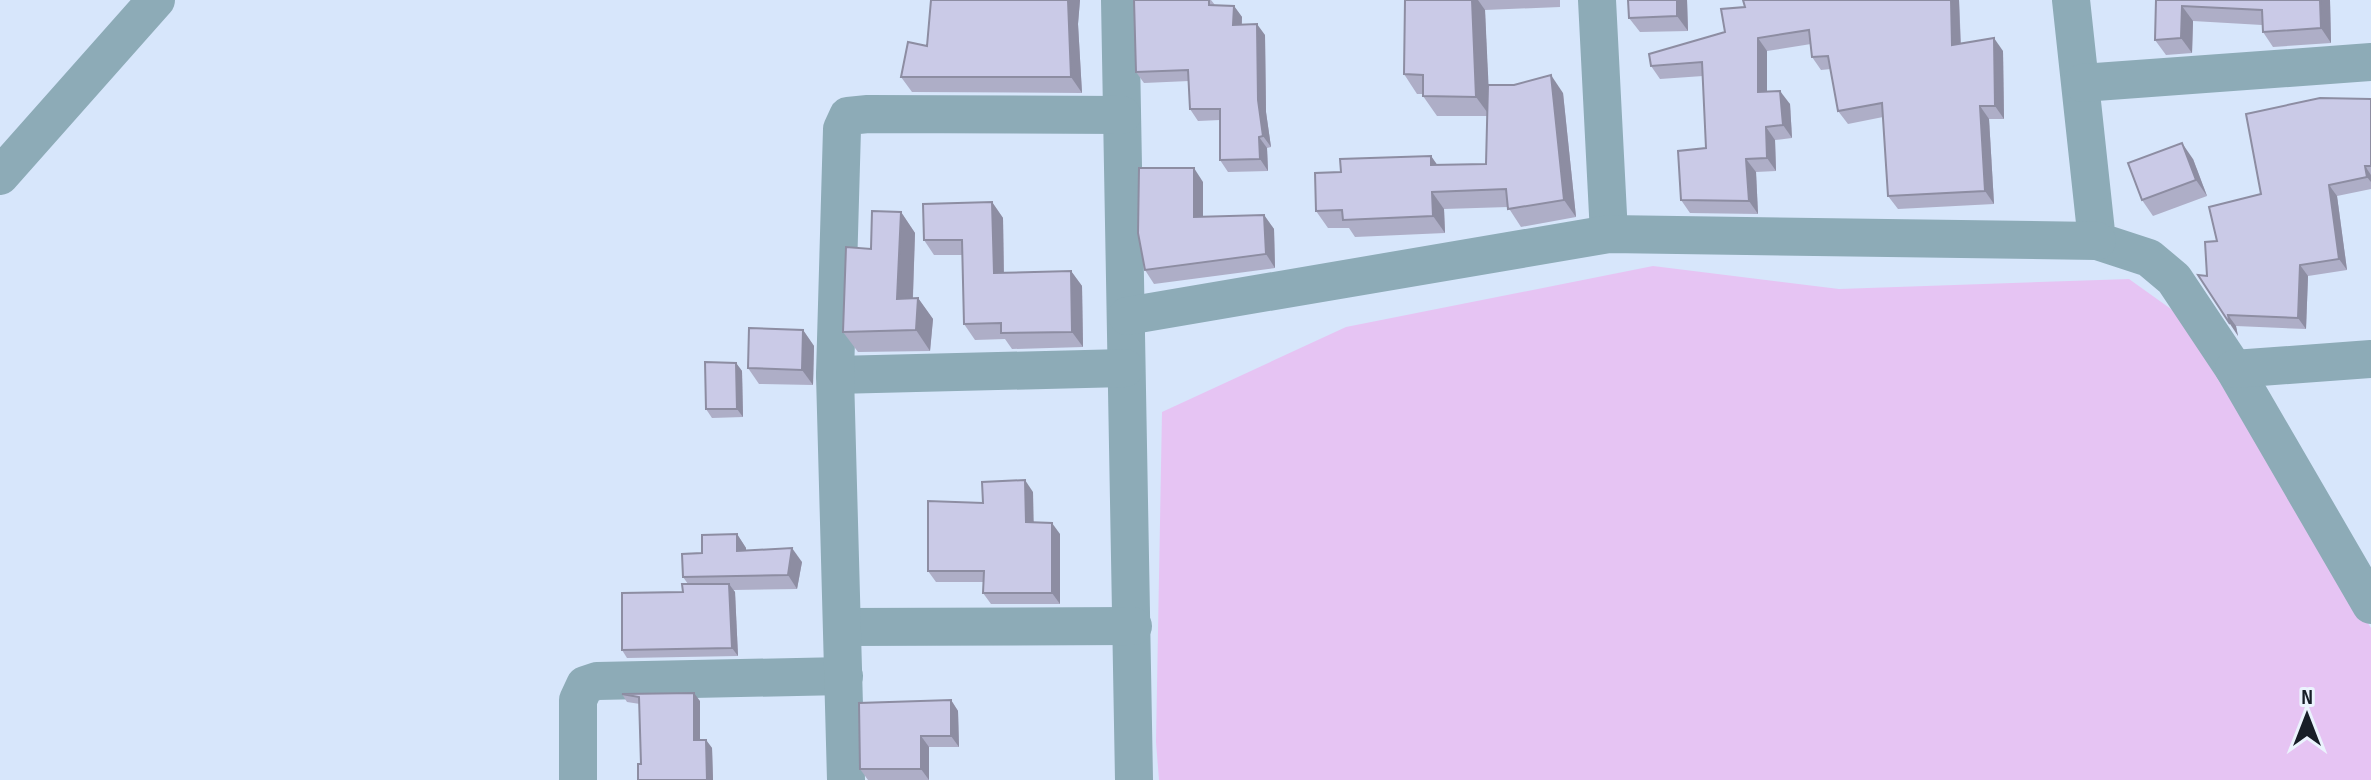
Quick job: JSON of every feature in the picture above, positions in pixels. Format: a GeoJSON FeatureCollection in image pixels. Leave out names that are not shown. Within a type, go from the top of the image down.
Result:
{"type":"FeatureCollection","features":[{"type":"Feature","properties":{"kind":"street"},"geometry":{"type":"LineString","coordinates":[[0,176],[156,0]]}},
{"type":"Feature","properties":{"kind":"street"},"geometry":{"type":"LineString","coordinates":[[1120,0],[1134,780]]}},
{"type":"Feature","properties":{"kind":"street"},"geometry":{"type":"LineString","coordinates":[[1597,0],[1609,234]]}},
{"type":"Feature","properties":{"kind":"street"},"geometry":{"type":"LineString","coordinates":[[2071,0],[2097,241]]}},
{"type":"Feature","properties":{"kind":"street"},"geometry":{"type":"LineString","coordinates":[[2082,83],[2371,62]]}},
{"type":"Feature","properties":{"kind":"street"},"geometry":{"type":"LineString","coordinates":[[846,780],[835,375],[842,129],[848,116],[1122,115]]}},
{"type":"Feature","properties":{"kind":"street"},"geometry":{"type":"LineString","coordinates":[[1127,316],[1609,234],[2097,241],[2149,258],[2174,279],[2234,369],[2371,605]]}},
{"type":"Feature","properties":{"kind":"street"},"geometry":{"type":"LineString","coordinates":[[2234,369],[2371,359]]}},
{"type":"Feature","properties":{"kind":"street"},"geometry":{"type":"LineString","coordinates":[[835,375],[1125,368]]}},
{"type":"Feature","properties":{"kind":"street"},"geometry":{"type":"LineString","coordinates":[[843,627],[1133,626]]}},
{"type":"Feature","properties":{"kind":"street"},"geometry":{"type":"LineString","coordinates":[[578,780],[578,700],[585,685],[597,681],[844,676]]}},
{"type":"Feature","properties":{"kind":"shaded area"},"geometry":{"type":"Polygon","coordinates":[[[1653,266],[1839,289],[2129,279],[2178,314],[2371,628],[2371,780],[1159,780],[1156,742],[1162,412],[1346,327],[1653,266]]]}},
{"type":"Feature","properties":{"kind":"building"},"geometry":{"type":"Polygon","coordinates":[[[931,0],[1068,0],[1071,77],[901,77],[908,42],[927,46],[931,0]]]}},
{"type":"Feature","properties":{"kind":"building"},"geometry":{"type":"Polygon","coordinates":[[[1134,0],[1209,0],[1209,5],[1234,6],[1233,25],[1257,24],[1258,100],[1263,136],[1259,137],[1260,159],[1220,160],[1220,109],[1190,109],[1188,70],[1136,72],[1134,0]]]}},
{"type":"Feature","properties":{"kind":"building"},"geometry":{"type":"Polygon","coordinates":[[[1405,0],[1472,0],[1476,97],[1423,96],[1423,75],[1404,74],[1405,0]]]}},
{"type":"Feature","properties":{"kind":"building"},"geometry":{"type":"Polygon","coordinates":[[[1628,0],[1677,0],[1677,16],[1629,18],[1628,0]]]}},
{"type":"Feature","properties":{"kind":"building"},"geometry":{"type":"Polygon","coordinates":[[[1743,0],[1951,0],[1952,45],[1994,38],[1995,106],[1980,106],[1985,191],[1888,196],[1882,103],[1838,111],[1828,56],[1812,57],[1809,30],[1758,38],[1758,92],[1780,91],[1783,125],[1766,127],[1767,158],[1746,159],[1749,201],[1681,200],[1678,151],[1706,148],[1702,62],[1651,66],[1649,54],[1725,32],[1721,9],[1745,7],[1743,0]]]}},
{"type":"Feature","properties":{"kind":"building"},"geometry":{"type":"Polygon","coordinates":[[[2156,0],[2320,0],[2321,28],[2263,32],[2262,10],[2182,6],[2181,38],[2155,40],[2156,0]]]}},
{"type":"Feature","properties":{"kind":"building"},"geometry":{"type":"Polygon","coordinates":[[[1551,75],[1564,200],[1508,209],[1506,189],[1432,192],[1433,216],[1343,220],[1342,210],[1316,211],[1315,173],[1341,172],[1340,159],[1431,156],[1431,165],[1486,164],[1488,85],[1514,85],[1551,75]]]}},
{"type":"Feature","properties":{"kind":"building"},"geometry":{"type":"Polygon","coordinates":[[[2320,98],[2371,99],[2371,166],[2365,166],[2367,177],[2329,185],[2339,259],[2300,265],[2298,318],[2228,315],[2230,324],[2198,275],[2207,276],[2205,242],[2217,241],[2209,207],[2261,194],[2246,114],[2320,98]]]}},
{"type":"Feature","properties":{"kind":"building"},"geometry":{"type":"Polygon","coordinates":[[[2182,143],[2196,180],[2142,200],[2128,163],[2182,143]]]}},
{"type":"Feature","properties":{"kind":"building"},"geometry":{"type":"Polygon","coordinates":[[[1139,168],[1194,168],[1194,217],[1264,215],[1266,254],[1145,270],[1138,233],[1139,168]]]}},
{"type":"Feature","properties":{"kind":"building"},"geometry":{"type":"Polygon","coordinates":[[[992,202],[994,273],[1071,271],[1072,332],[1001,333],[1001,323],[964,324],[962,240],[924,240],[923,204],[992,202]]]}},
{"type":"Feature","properties":{"kind":"building"},"geometry":{"type":"Polygon","coordinates":[[[872,211],[901,212],[897,299],[918,298],[916,330],[843,332],[846,247],[871,249],[872,211]]]}},
{"type":"Feature","properties":{"kind":"building"},"geometry":{"type":"Polygon","coordinates":[[[749,328],[803,330],[802,370],[748,368],[749,328]]]}},
{"type":"Feature","properties":{"kind":"building"},"geometry":{"type":"Polygon","coordinates":[[[705,362],[736,363],[737,409],[706,409],[705,362]]]}},
{"type":"Feature","properties":{"kind":"building"},"geometry":{"type":"Polygon","coordinates":[[[1025,480],[1026,522],[1052,523],[1052,593],[983,593],[984,571],[928,571],[928,501],[983,503],[982,482],[1025,480]]]}},
{"type":"Feature","properties":{"kind":"building"},"geometry":{"type":"Polygon","coordinates":[[[737,534],[737,551],[792,548],[788,575],[683,577],[682,554],[702,553],[702,535],[737,534]]]}},
{"type":"Feature","properties":{"kind":"building"},"geometry":{"type":"Polygon","coordinates":[[[682,584],[729,584],[732,648],[622,650],[622,593],[683,592],[682,584]]]}},
{"type":"Feature","properties":{"kind":"building"},"geometry":{"type":"Polygon","coordinates":[[[694,693],[694,740],[706,740],[707,780],[638,780],[638,764],[641,764],[639,697],[622,694],[694,693]]]}},
{"type":"Feature","properties":{"kind":"building"},"geometry":{"type":"Polygon","coordinates":[[[951,700],[951,736],[921,736],[921,769],[860,769],[859,703],[951,700]]]}}]}
